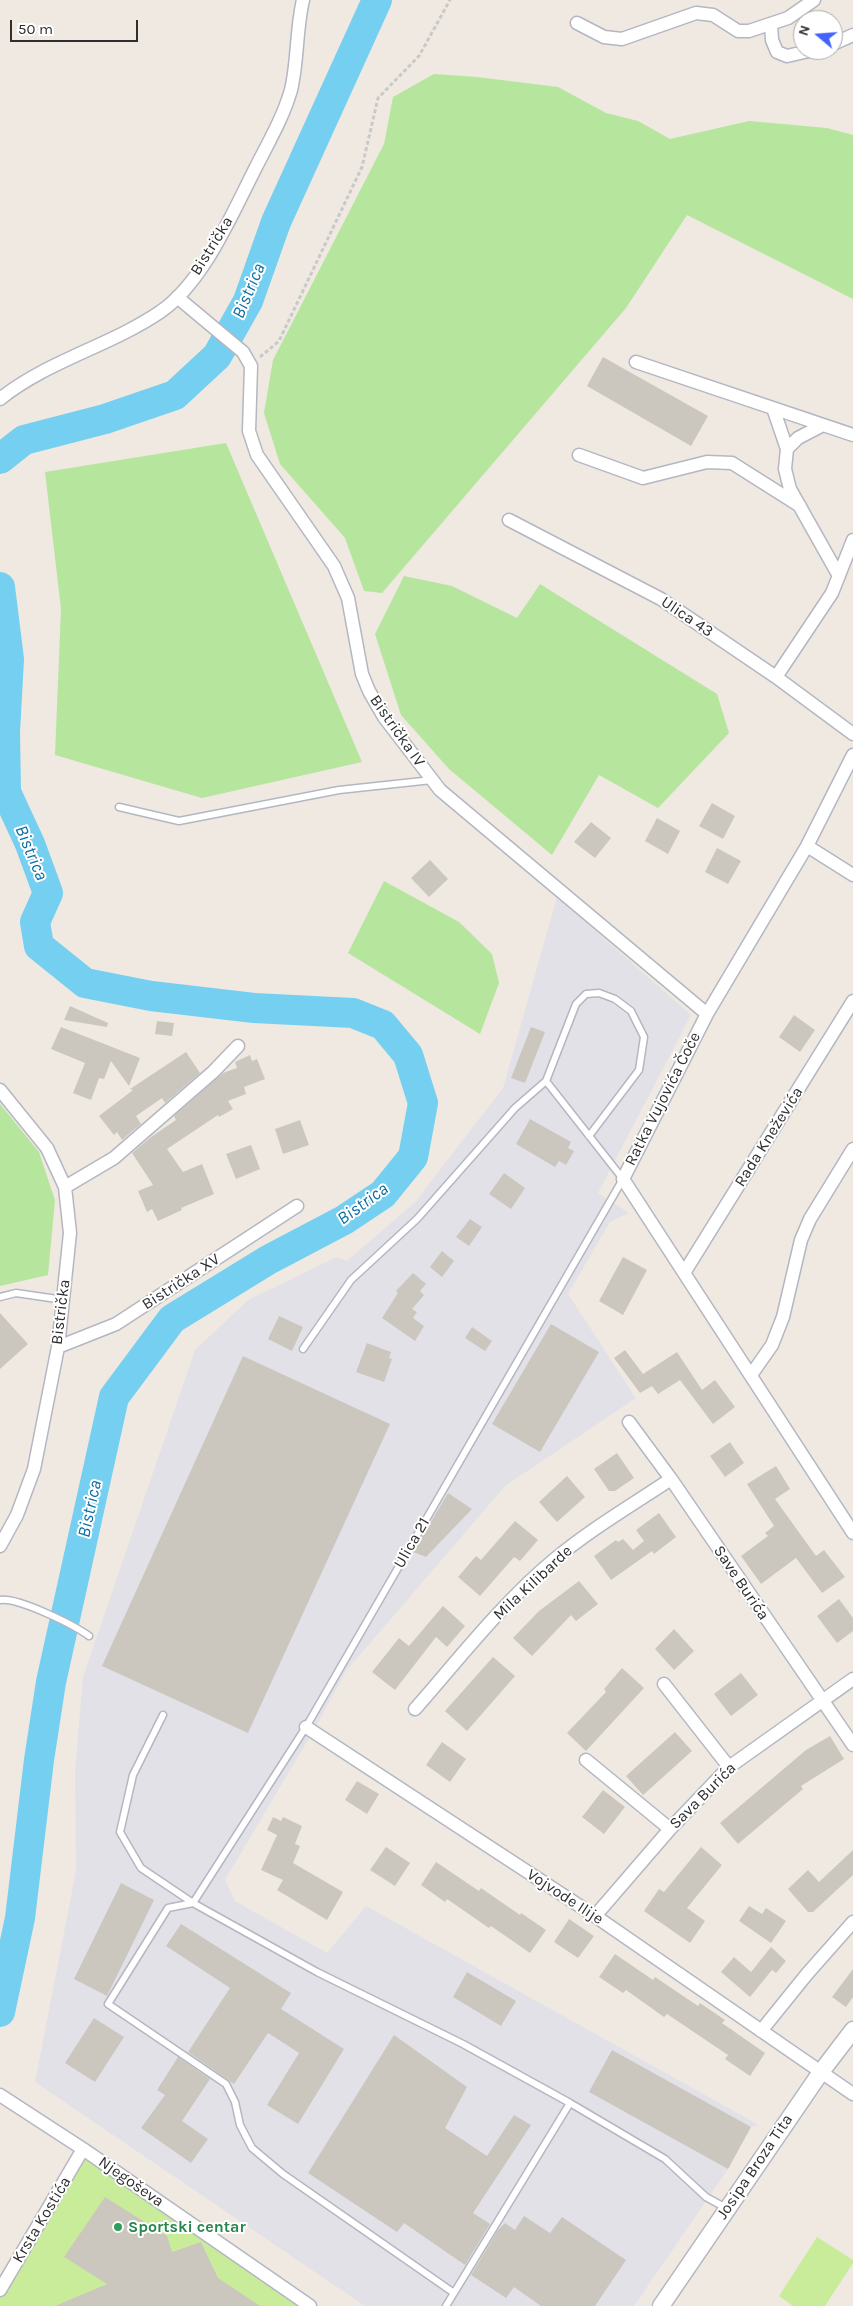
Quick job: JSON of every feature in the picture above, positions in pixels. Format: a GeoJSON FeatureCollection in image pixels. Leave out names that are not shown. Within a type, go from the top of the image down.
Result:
{"type":"FeatureCollection","features":[{"type":"Feature","properties":{"kind":"street","name":"Bistrička"},"geometry":{"type":"LineString","coordinates":[[0,399],[43,372],[161,312],[177,297],[205,262],[224,232],[285,108],[294,71],[303,0]]}},
{"type":"Feature","properties":{"kind":"street"},"geometry":{"type":"LineString","coordinates":[[578,23],[604,37],[622,39],[696,12],[713,15],[738,30],[750,31],[788,18],[814,0]]}},
{"type":"Feature","properties":{"kind":"street"},"geometry":{"type":"LineString","coordinates":[[771,24],[772,40],[777,52],[787,56],[793,55]]}},
{"type":"Feature","properties":{"kind":"street"},"geometry":{"type":"LineString","coordinates":[[177,297],[242,352],[250,366]]}},
{"type":"Feature","properties":{"kind":"street"},"geometry":{"type":"LineString","coordinates":[[636,362],[853,435]]}},
{"type":"Feature","properties":{"kind":"street","name":"Bistrička IV"},"geometry":{"type":"LineString","coordinates":[[250,366],[249,431],[257,455],[334,566],[348,598],[362,674],[369,691],[384,717],[440,790],[707,1014]]}},
{"type":"Feature","properties":{"kind":"street"},"geometry":{"type":"LineString","coordinates":[[773,408],[787,449],[785,470],[790,489],[839,576]]}},
{"type":"Feature","properties":{"kind":"street"},"geometry":{"type":"LineString","coordinates":[[787,449],[798,438],[823,424]]}},
{"type":"Feature","properties":{"kind":"street"},"geometry":{"type":"LineString","coordinates":[[579,455],[644,478],[707,462],[732,464],[800,506]]}},
{"type":"Feature","properties":{"kind":"street","name":"Ulica 43"},"geometry":{"type":"LineString","coordinates":[[509,520],[661,599],[776,677],[853,734]]}},
{"type":"Feature","properties":{"kind":"street"},"geometry":{"type":"LineString","coordinates":[[776,677],[832,592],[853,540]]}},
{"type":"Feature","properties":{"kind":"street","name":"Ratka Vujovića Čoče"},"geometry":{"type":"LineString","coordinates":[[853,755],[807,846],[707,1014],[623,1179],[853,1533]]}},
{"type":"Feature","properties":{"kind":"street"},"geometry":{"type":"LineString","coordinates":[[807,846],[853,875]]}},
{"type":"Feature","properties":{"kind":"street","name":"Rada Kneževića"},"geometry":{"type":"LineString","coordinates":[[684,1273],[853,1001]]}},
{"type":"Feature","properties":{"kind":"street"},"geometry":{"type":"LineString","coordinates":[[65,1187],[114,1158],[213,1072],[238,1046]]}},
{"type":"Feature","properties":{"kind":"street","name":"Bistrička"},"geometry":{"type":"LineString","coordinates":[[0,1090],[47,1148],[65,1187],[70,1233],[58,1346],[34,1469],[17,1515],[0,1546]]}},
{"type":"Feature","properties":{"kind":"street"},"geometry":{"type":"LineString","coordinates":[[750,1375],[772,1345],[783,1317],[801,1240],[810,1219],[853,1149]]}},
{"type":"Feature","properties":{"kind":"street","name":"Bistrička XV"},"geometry":{"type":"LineString","coordinates":[[58,1346],[116,1324],[297,1206]]}},
{"type":"Feature","properties":{"kind":"street","name":"Save Burića"},"geometry":{"type":"LineString","coordinates":[[629,1422],[671,1479],[821,1701],[853,1745]]}},
{"type":"Feature","properties":{"kind":"street","name":"Mila Kilibarde"},"geometry":{"type":"LineString","coordinates":[[414,1709],[500,1613],[554,1560],[595,1529],[671,1479]]}},
{"type":"Feature","properties":{"kind":"street","name":"Sava Burića"},"geometry":{"type":"LineString","coordinates":[[595,1916],[670,1829],[729,1767],[853,1679]]}},
{"type":"Feature","properties":{"kind":"street"},"geometry":{"type":"LineString","coordinates":[[664,1684],[729,1767]]}},
{"type":"Feature","properties":{"kind":"street","name":"Vojvode Ilije"},"geometry":{"type":"LineString","coordinates":[[306,1727],[595,1916],[853,2094]]}},
{"type":"Feature","properties":{"kind":"street"},"geometry":{"type":"LineString","coordinates":[[586,1760],[670,1829]]}},
{"type":"Feature","properties":{"kind":"street"},"geometry":{"type":"LineString","coordinates":[[762,2031],[807,1974],[853,1922]]}},
{"type":"Feature","properties":{"kind":"street","name":"Josipa Broza Tita"},"geometry":{"type":"LineString","coordinates":[[661,2306],[821,2072],[853,2030]]}},
{"type":"Feature","properties":{"kind":"street","name":"Njegoševa"},"geometry":{"type":"LineString","coordinates":[[0,2095],[83,2149],[310,2306]]}},
{"type":"Feature","properties":{"kind":"street","name":"Krsta Kostića"},"geometry":{"type":"LineString","coordinates":[[0,2290],[83,2149]]}},
{"type":"Feature","properties":{"kind":"lane"},"geometry":{"type":"LineString","coordinates":[[119,808],[179,821],[339,790],[432,780]]}},
{"type":"Feature","properties":{"kind":"lane"},"geometry":{"type":"LineString","coordinates":[[303,1349],[351,1280],[417,1220],[515,1108],[546,1081],[576,1004],[586,994],[599,993],[616,1000],[631,1011],[644,1037],[639,1070],[589,1136]]}},
{"type":"Feature","properties":{"kind":"lane"},"geometry":{"type":"LineString","coordinates":[[546,1081],[623,1179]]}},
{"type":"Feature","properties":{"kind":"lane","name":"Ulica 21"},"geometry":{"type":"LineString","coordinates":[[193,1903],[306,1727],[623,1179]]}},
{"type":"Feature","properties":{"kind":"lane"},"geometry":{"type":"LineString","coordinates":[[0,1297],[16,1293],[64,1300]]}},
{"type":"Feature","properties":{"kind":"lane"},"geometry":{"type":"LineString","coordinates":[[0,1600],[12,1600],[76,1627],[89,1636]]}},
{"type":"Feature","properties":{"kind":"lane"},"geometry":{"type":"LineString","coordinates":[[163,1715],[132,1775],[120,1832],[140,1868],[193,1903],[317,1972],[464,2044],[570,2103],[665,2159],[706,2197],[727,2209]]}},
{"type":"Feature","properties":{"kind":"lane"},"geometry":{"type":"LineString","coordinates":[[193,1903],[168,1908],[108,2004],[226,2084],[235,2102],[240,2125],[252,2148],[283,2174],[454,2293]]}},
{"type":"Feature","properties":{"kind":"lane"},"geometry":{"type":"LineString","coordinates":[[446,2306],[570,2103]]}},
{"type":"Feature","properties":{"kind":"path"},"geometry":{"type":"LineString","coordinates":[[250,366],[278,341],[362,167],[378,98],[419,56],[450,0]]}},
{"type":"Feature","properties":{"kind":"shaded area"},"geometry":{"type":"Polygon","coordinates":[[[557,897],[691,1015],[598,1193],[629,1213],[610,1222],[568,1294],[636,1398],[505,1486],[346,1671],[315,1728],[225,1880],[235,1901],[327,1953],[366,1906],[759,2125],[751,2127],[728,2169],[634,2306],[365,2306],[35,2082],[76,1871],[75,1771],[83,1677],[195,1350],[248,1300],[337,1257],[347,1261],[415,1202],[503,1088],[557,897]]]}},
{"type":"Feature","properties":{"kind":"green space"},"geometry":{"type":"Polygon","coordinates":[[[434,74],[558,87],[606,113],[638,121],[670,139],[749,121],[827,128],[853,135],[853,299],[687,215],[626,308],[382,593],[364,591],[345,538],[280,464],[264,413],[273,360],[384,144],[393,97],[434,74]]]}},
{"type":"Feature","properties":{"kind":"green space"},"geometry":{"type":"Polygon","coordinates":[[[226,443],[362,762],[202,798],[55,755],[61,609],[45,472],[226,443]]]}},
{"type":"Feature","properties":{"kind":"green space"},"geometry":{"type":"Polygon","coordinates":[[[404,576],[452,586],[517,618],[540,584],[717,694],[729,733],[658,808],[599,775],[552,855],[449,769],[401,715],[375,634],[404,576]]]}},
{"type":"Feature","properties":{"kind":"green space"},"geometry":{"type":"Polygon","coordinates":[[[384,881],[459,922],[492,954],[499,983],[480,1034],[348,953],[384,881]]]}},
{"type":"Feature","properties":{"kind":"green space"},"geometry":{"type":"Polygon","coordinates":[[[0,1104],[39,1152],[55,1200],[48,1275],[0,1286],[0,1104]]]}},
{"type":"Feature","properties":{"kind":"green space","name":"Sportski centar"},"geometry":{"type":"Polygon","coordinates":[[[86,2154],[311,2306],[0,2306],[0,2299],[86,2154]]]}},
{"type":"Feature","properties":{"kind":"green space"},"geometry":{"type":"Polygon","coordinates":[[[817,2237],[853,2260],[853,2263],[825,2306],[793,2306],[779,2296],[817,2237]]]}},
{"type":"Feature","properties":{"kind":"building"},"geometry":{"type":"Polygon","coordinates":[[[603,357],[708,416],[691,446],[587,386],[603,357]]]}},
{"type":"Feature","properties":{"kind":"building"},"geometry":{"type":"Polygon","coordinates":[[[712,803],[735,816],[723,839],[699,826],[712,803]]]}},
{"type":"Feature","properties":{"kind":"building"},"geometry":{"type":"Polygon","coordinates":[[[657,818],[680,831],[668,854],[645,841],[657,818]]]}},
{"type":"Feature","properties":{"kind":"building"},"geometry":{"type":"Polygon","coordinates":[[[591,822],[611,838],[595,858],[574,842],[591,822]]]}},
{"type":"Feature","properties":{"kind":"building"},"geometry":{"type":"Polygon","coordinates":[[[717,848],[741,861],[728,884],[705,872],[717,848]]]}},
{"type":"Feature","properties":{"kind":"building"},"geometry":{"type":"Polygon","coordinates":[[[430,860],[448,879],[429,897],[411,878],[430,860]]]}},
{"type":"Feature","properties":{"kind":"building"},"geometry":{"type":"Polygon","coordinates":[[[70,1006],[108,1023],[107,1027],[64,1020],[70,1006]]]}},
{"type":"Feature","properties":{"kind":"building"},"geometry":{"type":"Polygon","coordinates":[[[794,1015],[815,1030],[800,1052],[779,1037],[794,1015]]]}},
{"type":"Feature","properties":{"kind":"building"},"geometry":{"type":"Polygon","coordinates":[[[157,1021],[174,1023],[172,1036],[155,1034],[157,1021]]]}},
{"type":"Feature","properties":{"kind":"building"},"geometry":{"type":"Polygon","coordinates":[[[61,1027],[140,1058],[129,1086],[111,1061],[104,1079],[99,1078],[91,1100],[73,1093],[85,1063],[51,1049],[61,1027]]]}},
{"type":"Feature","properties":{"kind":"building"},"geometry":{"type":"Polygon","coordinates":[[[531,1027],[545,1032],[525,1083],[511,1078],[531,1027]]]}},
{"type":"Feature","properties":{"kind":"building"},"geometry":{"type":"Polygon","coordinates":[[[186,1052],[200,1073],[165,1103],[162,1098],[136,1116],[141,1124],[122,1140],[117,1132],[114,1135],[99,1116],[133,1090],[130,1089],[186,1052]]]}},
{"type":"Feature","properties":{"kind":"building"},"geometry":{"type":"Polygon","coordinates":[[[250,1055],[252,1061],[257,1059],[265,1079],[244,1087],[246,1094],[228,1101],[233,1109],[219,1117],[218,1115],[167,1149],[183,1172],[202,1164],[214,1194],[181,1208],[182,1210],[158,1221],[152,1209],[147,1212],[138,1191],[153,1185],[132,1153],[176,1120],[174,1116],[223,1073],[237,1068],[235,1062],[250,1055]]]}},
{"type":"Feature","properties":{"kind":"building"},"geometry":{"type":"Polygon","coordinates":[[[530,1119],[571,1142],[568,1148],[574,1151],[566,1165],[559,1161],[555,1167],[516,1144],[530,1119]]]}},
{"type":"Feature","properties":{"kind":"building"},"geometry":{"type":"Polygon","coordinates":[[[300,1120],[309,1145],[283,1154],[275,1129],[300,1120]]]}},
{"type":"Feature","properties":{"kind":"building"},"geometry":{"type":"Polygon","coordinates":[[[251,1145],[260,1169],[236,1179],[226,1154],[251,1145]]]}},
{"type":"Feature","properties":{"kind":"building"},"geometry":{"type":"Polygon","coordinates":[[[504,1173],[525,1188],[511,1209],[489,1194],[504,1173]]]}},
{"type":"Feature","properties":{"kind":"building"},"geometry":{"type":"Polygon","coordinates":[[[470,1219],[482,1227],[469,1246],[456,1237],[470,1219]]]}},
{"type":"Feature","properties":{"kind":"building"},"geometry":{"type":"Polygon","coordinates":[[[442,1251],[454,1261],[442,1277],[430,1267],[442,1251]]]}},
{"type":"Feature","properties":{"kind":"building"},"geometry":{"type":"Polygon","coordinates":[[[623,1257],[647,1270],[623,1315],[599,1301],[623,1257]]]}},
{"type":"Feature","properties":{"kind":"building"},"geometry":{"type":"Polygon","coordinates":[[[413,1273],[426,1284],[420,1291],[424,1295],[412,1309],[417,1312],[413,1318],[424,1326],[415,1341],[382,1318],[398,1293],[396,1291],[413,1273]]]}},
{"type":"Feature","properties":{"kind":"building"},"geometry":{"type":"Polygon","coordinates":[[[0,1313],[28,1344],[0,1369],[0,1313]]]}},
{"type":"Feature","properties":{"kind":"building"},"geometry":{"type":"Polygon","coordinates":[[[279,1316],[303,1327],[292,1351],[268,1339],[279,1316]]]}},
{"type":"Feature","properties":{"kind":"building"},"geometry":{"type":"Polygon","coordinates":[[[551,1324],[599,1352],[540,1452],[492,1424],[551,1324]]]}},
{"type":"Feature","properties":{"kind":"building"},"geometry":{"type":"Polygon","coordinates":[[[472,1327],[492,1341],[485,1351],[465,1338],[472,1327]]]}},
{"type":"Feature","properties":{"kind":"building"},"geometry":{"type":"Polygon","coordinates":[[[367,1343],[391,1352],[389,1358],[392,1359],[384,1382],[356,1372],[367,1343]]]}},
{"type":"Feature","properties":{"kind":"building"},"geometry":{"type":"Polygon","coordinates":[[[625,1350],[643,1374],[677,1352],[702,1390],[715,1380],[735,1407],[713,1424],[680,1380],[658,1394],[652,1386],[640,1393],[614,1358],[625,1350]]]}},
{"type":"Feature","properties":{"kind":"building"},"geometry":{"type":"Polygon","coordinates":[[[243,1356],[390,1424],[248,1733],[102,1666],[243,1356]]]}},
{"type":"Feature","properties":{"kind":"building"},"geometry":{"type":"Polygon","coordinates":[[[730,1442],[744,1463],[725,1477],[710,1456],[730,1442]]]}},
{"type":"Feature","properties":{"kind":"building"},"geometry":{"type":"Polygon","coordinates":[[[617,1453],[634,1478],[615,1491],[609,1491],[594,1469],[617,1453]]]}},
{"type":"Feature","properties":{"kind":"building"},"geometry":{"type":"Polygon","coordinates":[[[776,1466],[790,1489],[775,1499],[816,1556],[824,1550],[845,1577],[822,1593],[796,1558],[761,1584],[741,1556],[768,1536],[765,1533],[774,1526],[747,1484],[776,1466]]]}},
{"type":"Feature","properties":{"kind":"building"},"geometry":{"type":"Polygon","coordinates":[[[567,1476],[585,1497],[557,1522],[539,1502],[567,1476]]]}},
{"type":"Feature","properties":{"kind":"building"},"geometry":{"type":"Polygon","coordinates":[[[448,1493],[472,1509],[426,1557],[413,1552],[448,1493]]]}},
{"type":"Feature","properties":{"kind":"building"},"geometry":{"type":"Polygon","coordinates":[[[659,1513],[676,1537],[654,1554],[652,1551],[611,1580],[594,1556],[616,1540],[618,1542],[623,1539],[633,1550],[644,1541],[636,1530],[659,1513]]]}},
{"type":"Feature","properties":{"kind":"building"},"geometry":{"type":"Polygon","coordinates":[[[515,1521],[538,1540],[520,1561],[514,1557],[480,1596],[458,1577],[476,1556],[481,1560],[515,1521]]]}},
{"type":"Feature","properties":{"kind":"building"},"geometry":{"type":"Polygon","coordinates":[[[579,1581],[598,1604],[576,1621],[571,1615],[532,1656],[513,1638],[539,1611],[579,1581]]]}},
{"type":"Feature","properties":{"kind":"building"},"geometry":{"type":"Polygon","coordinates":[[[839,1599],[853,1618],[853,1631],[837,1643],[817,1616],[839,1599]]]}},
{"type":"Feature","properties":{"kind":"building"},"geometry":{"type":"Polygon","coordinates":[[[443,1606],[465,1626],[447,1647],[436,1637],[395,1690],[372,1672],[399,1638],[409,1646],[443,1606]]]}},
{"type":"Feature","properties":{"kind":"building"},"geometry":{"type":"Polygon","coordinates":[[[674,1629],[694,1651],[674,1670],[655,1649],[674,1629]]]}},
{"type":"Feature","properties":{"kind":"building"},"geometry":{"type":"Polygon","coordinates":[[[493,1657],[515,1676],[467,1731],[445,1711],[493,1657]]]}},
{"type":"Feature","properties":{"kind":"building"},"geometry":{"type":"Polygon","coordinates":[[[622,1668],[644,1688],[586,1751],[567,1733],[606,1692],[604,1689],[622,1668]]]}},
{"type":"Feature","properties":{"kind":"building"},"geometry":{"type":"Polygon","coordinates":[[[741,1673],[758,1695],[731,1716],[714,1694],[741,1673]]]}},
{"type":"Feature","properties":{"kind":"building"},"geometry":{"type":"Polygon","coordinates":[[[675,1732],[692,1751],[643,1795],[626,1776],[675,1732]]]}},
{"type":"Feature","properties":{"kind":"building"},"geometry":{"type":"Polygon","coordinates":[[[830,1736],[844,1759],[801,1786],[803,1789],[738,1844],[720,1823],[806,1750],[830,1736]]]}},
{"type":"Feature","properties":{"kind":"building"},"geometry":{"type":"Polygon","coordinates":[[[442,1742],[466,1759],[450,1782],[426,1765],[442,1742]]]}},
{"type":"Feature","properties":{"kind":"building"},"geometry":{"type":"Polygon","coordinates":[[[357,1781],[379,1794],[367,1814],[345,1800],[357,1781]]]}},
{"type":"Feature","properties":{"kind":"building"},"geometry":{"type":"Polygon","coordinates":[[[603,1790],[625,1807],[604,1834],[582,1817],[603,1790]]]}},
{"type":"Feature","properties":{"kind":"building"},"geometry":{"type":"Polygon","coordinates":[[[273,1817],[281,1821],[283,1817],[302,1826],[295,1844],[300,1846],[293,1863],[343,1892],[327,1920],[277,1890],[283,1880],[261,1870],[277,1835],[267,1830],[273,1817]]]}},
{"type":"Feature","properties":{"kind":"building"},"geometry":{"type":"Polygon","coordinates":[[[386,1847],[410,1863],[395,1886],[370,1870],[386,1847]]]}},
{"type":"Feature","properties":{"kind":"building"},"geometry":{"type":"Polygon","coordinates":[[[701,1847],[722,1865],[687,1908],[705,1921],[690,1943],[644,1911],[659,1889],[664,1892],[701,1847]]]}},
{"type":"Feature","properties":{"kind":"building"},"geometry":{"type":"Polygon","coordinates":[[[853,1850],[853,1875],[813,1912],[808,1912],[788,1889],[808,1870],[819,1882],[853,1850]]]}},
{"type":"Feature","properties":{"kind":"building"},"geometry":{"type":"Polygon","coordinates":[[[436,1862],[479,1891],[481,1888],[520,1915],[521,1913],[546,1930],[530,1953],[491,1926],[489,1928],[447,1899],[445,1902],[421,1885],[436,1862]]]}},
{"type":"Feature","properties":{"kind":"building"},"geometry":{"type":"Polygon","coordinates":[[[121,1883],[154,1900],[107,1996],[74,1979],[121,1883]]]}},
{"type":"Feature","properties":{"kind":"building"},"geometry":{"type":"Polygon","coordinates":[[[749,1906],[762,1914],[766,1908],[786,1921],[771,1943],[739,1921],[749,1906]]]}},
{"type":"Feature","properties":{"kind":"building"},"geometry":{"type":"Polygon","coordinates":[[[569,1919],[594,1936],[578,1958],[554,1942],[569,1919]]]}},
{"type":"Feature","properties":{"kind":"building"},"geometry":{"type":"Polygon","coordinates":[[[181,1924],[291,1993],[281,2009],[344,2049],[298,2124],[267,2105],[299,2053],[268,2033],[234,2084],[188,2052],[230,1988],[166,1946],[181,1924]]]}},
{"type":"Feature","properties":{"kind":"building"},"geometry":{"type":"Polygon","coordinates":[[[771,1947],[786,1961],[776,1973],[772,1970],[750,1997],[721,1972],[734,1957],[751,1972],[771,1947]]]}},
{"type":"Feature","properties":{"kind":"building"},"geometry":{"type":"Polygon","coordinates":[[[615,1954],[653,1980],[655,1977],[698,2006],[700,2003],[725,2020],[722,2023],[765,2053],[750,2076],[725,2059],[728,2055],[667,2014],[664,2017],[626,1990],[623,1993],[599,1977],[615,1954]]]}},
{"type":"Feature","properties":{"kind":"building"},"geometry":{"type":"Polygon","coordinates":[[[853,1969],[853,1997],[846,2007],[832,1997],[853,1969]]]}},
{"type":"Feature","properties":{"kind":"building"},"geometry":{"type":"Polygon","coordinates":[[[467,1972],[516,2001],[501,2026],[453,1997],[467,1972]]]}},
{"type":"Feature","properties":{"kind":"building"},"geometry":{"type":"Polygon","coordinates":[[[94,2018],[124,2037],[95,2082],[65,2063],[94,2018]]]}},
{"type":"Feature","properties":{"kind":"building"},"geometry":{"type":"Polygon","coordinates":[[[394,2035],[467,2087],[445,2128],[487,2156],[514,2115],[531,2125],[473,2213],[490,2224],[465,2265],[404,2223],[397,2232],[308,2173],[394,2035]]]}},
{"type":"Feature","properties":{"kind":"building"},"geometry":{"type":"Polygon","coordinates":[[[612,2050],[751,2127],[728,2169],[589,2092],[612,2050]]]}},
{"type":"Feature","properties":{"kind":"building"},"geometry":{"type":"Polygon","coordinates":[[[178,2057],[210,2079],[182,2121],[208,2139],[191,2163],[141,2128],[165,2095],[157,2090],[178,2057]]]}},
{"type":"Feature","properties":{"kind":"building"},"geometry":{"type":"Polygon","coordinates":[[[105,2197],[167,2236],[172,2252],[201,2242],[218,2278],[260,2306],[55,2306],[107,2284],[64,2257],[105,2197]]]}},
{"type":"Feature","properties":{"kind":"building"},"geometry":{"type":"Polygon","coordinates":[[[524,2216],[550,2233],[562,2217],[626,2260],[595,2306],[541,2306],[514,2287],[506,2298],[471,2275],[498,2230],[505,2223],[515,2230],[524,2216]]]}},
{"type":"Feature","properties":{"kind":"waterway","name":"Bistrica"},"geometry":{"type":"LineString","coordinates":[[0,459],[24,440],[105,419],[175,395],[217,356],[248,301],[276,222],[377,0]]}},
{"type":"Feature","properties":{"kind":"waterway","name":"Bistrica"},"geometry":{"type":"LineString","coordinates":[[0,587],[9,659],[5,732],[6,792],[30,844],[48,893],[35,922],[39,946],[85,983],[151,996],[254,1008],[353,1013],[383,1025],[408,1055],[423,1103],[413,1157],[383,1194],[344,1220],[268,1260],[172,1319],[114,1397],[51,1682],[39,1760],[20,1918],[0,2012]]}},
{"type":"Feature","properties":{"kind":"place","name":"Sportski centar"},"geometry":{"type":"Point","coordinates":[118,2227]}}]}
